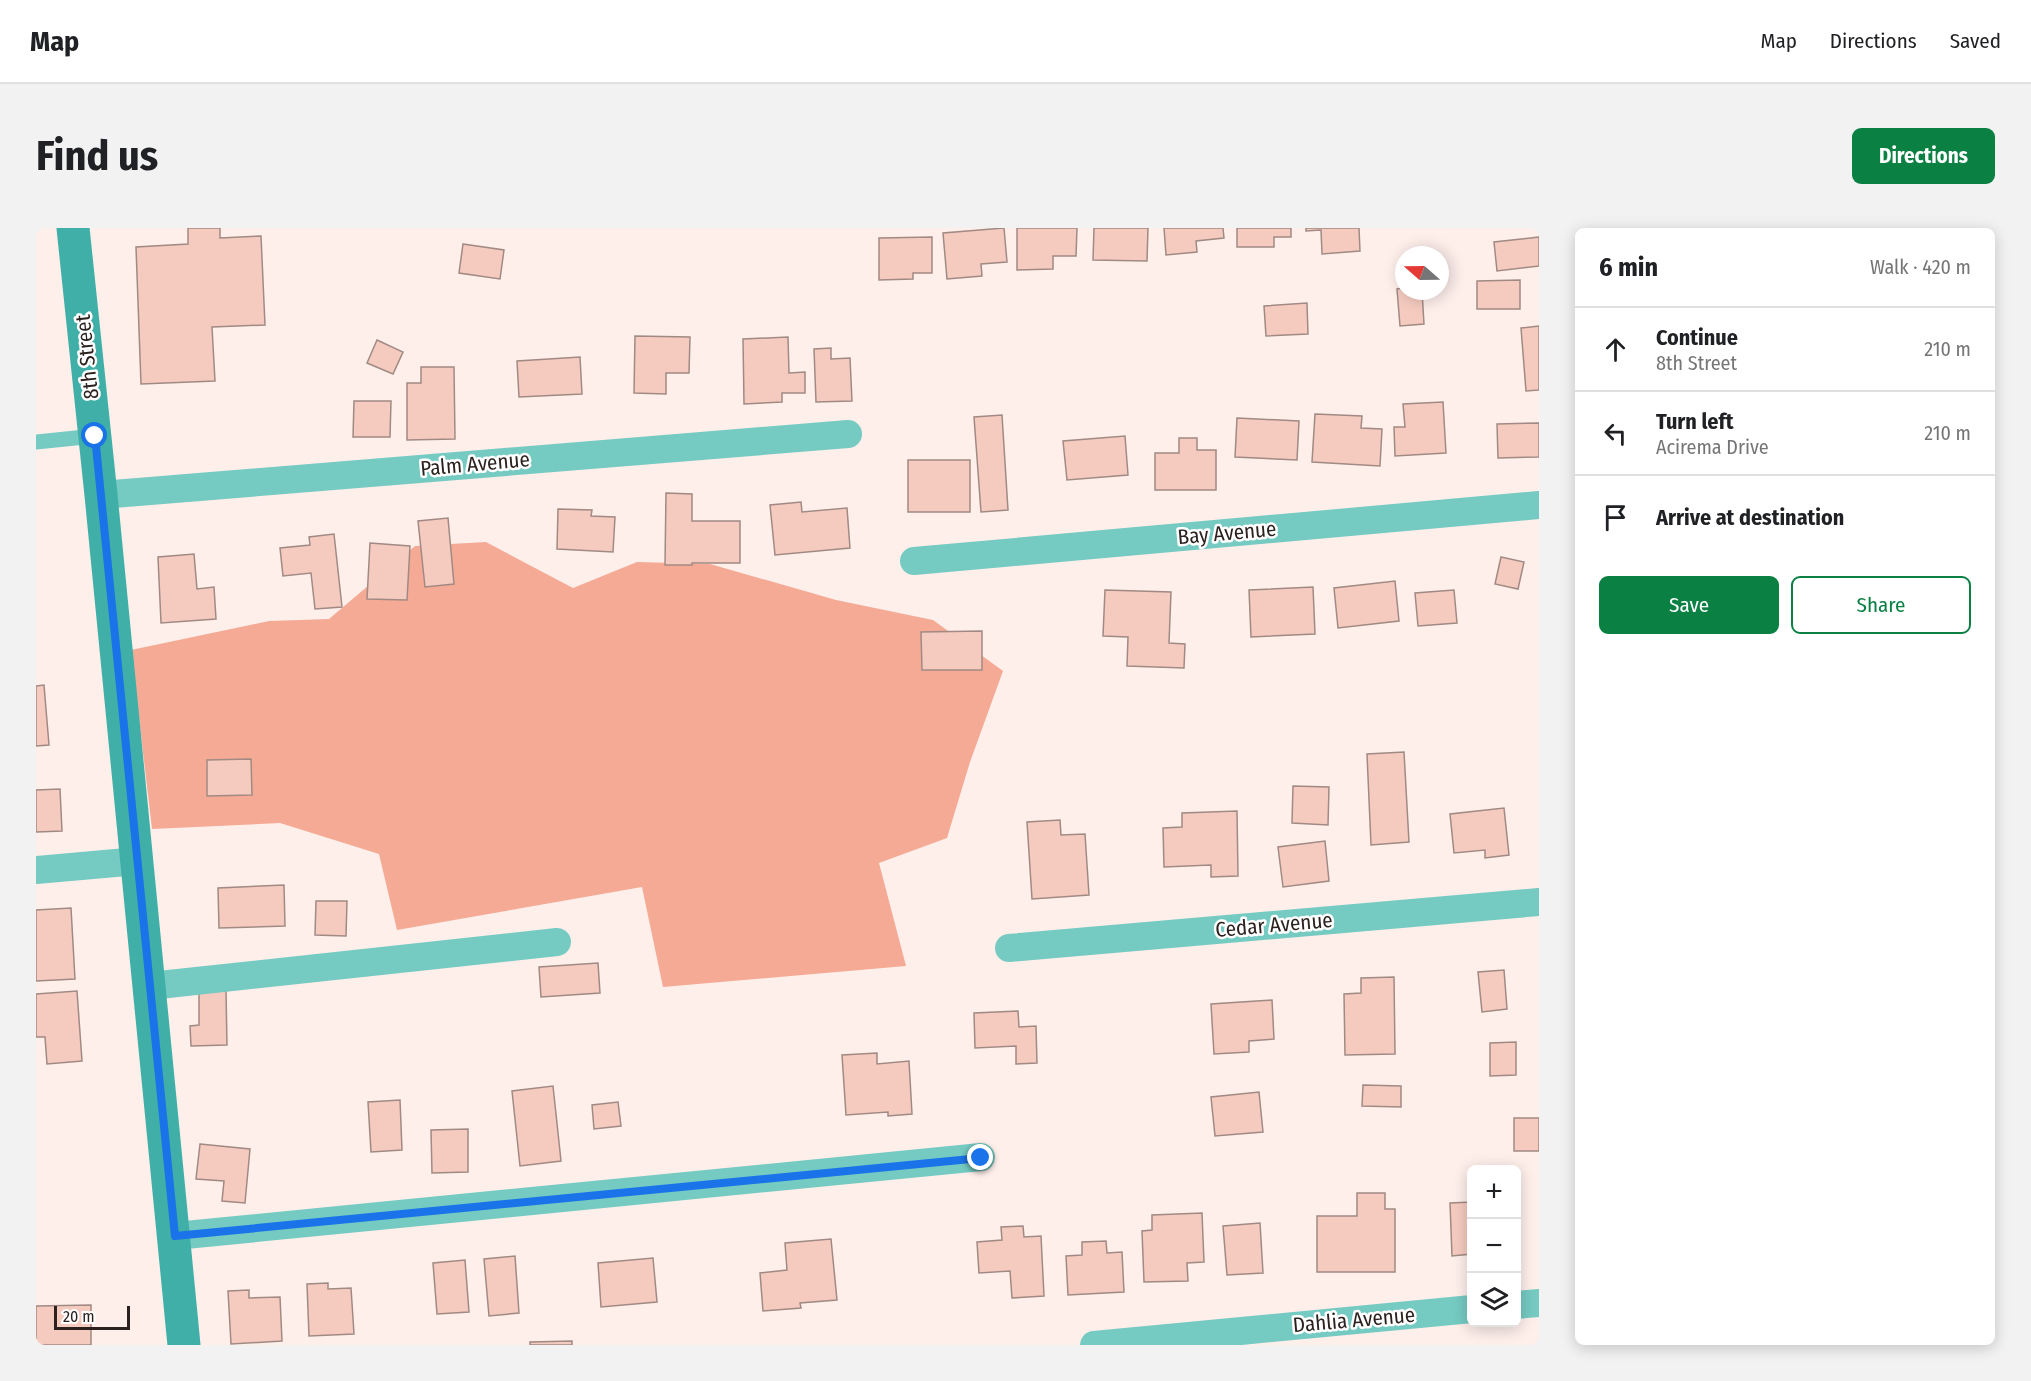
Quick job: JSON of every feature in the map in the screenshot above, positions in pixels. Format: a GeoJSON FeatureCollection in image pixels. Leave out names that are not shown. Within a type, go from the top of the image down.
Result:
{"type":"FeatureCollection","features":[{"type":"Feature","properties":{"kind":"street","name":"8th Street"},"geometry":{"type":"LineString","coordinates":[[73,228],[138,861],[184,1345]]}},
{"type":"Feature","properties":{"kind":"street","name":"Palm Avenue"},"geometry":{"type":"LineString","coordinates":[[101,495],[848,434]]}},
{"type":"Feature","properties":{"kind":"street","name":"Bay Avenue"},"geometry":{"type":"LineString","coordinates":[[914,561],[1539,505]]}},
{"type":"Feature","properties":{"kind":"street"},"geometry":{"type":"LineString","coordinates":[[36,870],[138,861]]}},
{"type":"Feature","properties":{"kind":"street","name":"Cedar Avenue"},"geometry":{"type":"LineString","coordinates":[[1009,948],[1539,902]]}},
{"type":"Feature","properties":{"kind":"street"},"geometry":{"type":"LineString","coordinates":[[150,986],[556,942]]}},
{"type":"Feature","properties":{"kind":"street"},"geometry":{"type":"LineString","coordinates":[[175,1236],[981,1158]]}},
{"type":"Feature","properties":{"kind":"street"},"geometry":{"type":"LineString","coordinates":[[1521,1305],[1539,1303]]}},
{"type":"Feature","properties":{"kind":"street","name":"Dahlia Avenue"},"geometry":{"type":"LineString","coordinates":[[1094,1345],[1467,1309]]}},
{"type":"Feature","properties":{"kind":"lane"},"geometry":{"type":"LineString","coordinates":[[36,442],[95,436]]}},
{"type":"Feature","properties":{"kind":"shaded area"},"geometry":{"type":"Polygon","coordinates":[[[486,542],[573,588],[637,562],[710,564],[836,600],[933,620],[1003,671],[970,762],[947,838],[879,863],[906,966],[663,987],[642,887],[397,930],[379,854],[280,823],[152,829],[131,650],[269,621],[329,619],[415,546],[486,542]]]}},
{"type":"Feature","properties":{"kind":"building"},"geometry":{"type":"Polygon","coordinates":[[[188,228],[220,228],[220,238],[261,236],[265,325],[212,327],[215,381],[141,384],[136,247],[188,244],[188,228]]]}},
{"type":"Feature","properties":{"kind":"building"},"geometry":{"type":"Polygon","coordinates":[[[1004,228],[1007,262],[981,264],[982,276],[947,279],[943,233],[1004,228]]]}},
{"type":"Feature","properties":{"kind":"building"},"geometry":{"type":"Polygon","coordinates":[[[1017,228],[1077,228],[1076,256],[1053,256],[1053,269],[1017,270],[1017,228]]]}},
{"type":"Feature","properties":{"kind":"building"},"geometry":{"type":"Polygon","coordinates":[[[1094,228],[1148,228],[1147,261],[1093,260],[1094,228]]]}},
{"type":"Feature","properties":{"kind":"building"},"geometry":{"type":"Polygon","coordinates":[[[1164,228],[1223,228],[1224,238],[1196,241],[1197,252],[1166,255],[1164,228]]]}},
{"type":"Feature","properties":{"kind":"building"},"geometry":{"type":"Polygon","coordinates":[[[1237,228],[1291,228],[1291,237],[1274,237],[1274,247],[1237,247],[1237,228]]]}},
{"type":"Feature","properties":{"kind":"building"},"geometry":{"type":"Polygon","coordinates":[[[1306,228],[1359,228],[1360,251],[1322,254],[1321,230],[1306,231],[1306,228]]]}},
{"type":"Feature","properties":{"kind":"building"},"geometry":{"type":"Polygon","coordinates":[[[932,237],[932,273],[913,273],[913,279],[879,280],[879,238],[932,237]]]}},
{"type":"Feature","properties":{"kind":"building"},"geometry":{"type":"Polygon","coordinates":[[[1539,237],[1539,266],[1497,271],[1494,242],[1539,237]]]}},
{"type":"Feature","properties":{"kind":"building"},"geometry":{"type":"Polygon","coordinates":[[[463,244],[504,250],[500,279],[459,273],[463,244]]]}},
{"type":"Feature","properties":{"kind":"building"},"geometry":{"type":"Polygon","coordinates":[[[1520,280],[1520,309],[1477,309],[1477,281],[1520,280]]]}},
{"type":"Feature","properties":{"kind":"building"},"geometry":{"type":"Polygon","coordinates":[[[1398,300],[1423,300],[1424,324],[1400,326],[1398,300]]]}},
{"type":"Feature","properties":{"kind":"building"},"geometry":{"type":"Polygon","coordinates":[[[1307,303],[1308,334],[1266,336],[1264,306],[1307,303]]]}},
{"type":"Feature","properties":{"kind":"building"},"geometry":{"type":"Polygon","coordinates":[[[1539,326],[1539,390],[1526,391],[1521,328],[1539,326]]]}},
{"type":"Feature","properties":{"kind":"building"},"geometry":{"type":"Polygon","coordinates":[[[635,336],[690,337],[689,373],[666,373],[666,394],[634,393],[635,336]]]}},
{"type":"Feature","properties":{"kind":"building"},"geometry":{"type":"Polygon","coordinates":[[[788,337],[789,373],[805,372],[805,393],[782,393],[782,402],[744,404],[743,339],[788,337]]]}},
{"type":"Feature","properties":{"kind":"building"},"geometry":{"type":"Polygon","coordinates":[[[377,340],[403,352],[393,374],[367,363],[377,340]]]}},
{"type":"Feature","properties":{"kind":"building"},"geometry":{"type":"Polygon","coordinates":[[[831,348],[831,359],[850,358],[852,401],[816,402],[814,349],[831,348]]]}},
{"type":"Feature","properties":{"kind":"building"},"geometry":{"type":"Polygon","coordinates":[[[580,357],[582,394],[519,397],[517,361],[580,357]]]}},
{"type":"Feature","properties":{"kind":"building"},"geometry":{"type":"Polygon","coordinates":[[[421,367],[454,367],[455,439],[407,440],[407,383],[421,383],[421,367]]]}},
{"type":"Feature","properties":{"kind":"building"},"geometry":{"type":"Polygon","coordinates":[[[354,401],[391,401],[390,437],[353,437],[354,401]]]}},
{"type":"Feature","properties":{"kind":"building"},"geometry":{"type":"Polygon","coordinates":[[[1443,402],[1446,453],[1395,456],[1394,427],[1405,427],[1403,404],[1443,402]]]}},
{"type":"Feature","properties":{"kind":"building"},"geometry":{"type":"Polygon","coordinates":[[[1315,414],[1362,416],[1361,428],[1382,429],[1380,466],[1312,462],[1315,414]]]}},
{"type":"Feature","properties":{"kind":"building"},"geometry":{"type":"Polygon","coordinates":[[[1002,415],[1008,510],[981,512],[974,417],[1002,415]]]}},
{"type":"Feature","properties":{"kind":"building"},"geometry":{"type":"Polygon","coordinates":[[[1237,418],[1299,421],[1297,460],[1235,457],[1237,418]]]}},
{"type":"Feature","properties":{"kind":"building"},"geometry":{"type":"Polygon","coordinates":[[[1539,423],[1539,457],[1498,458],[1497,424],[1539,423]]]}},
{"type":"Feature","properties":{"kind":"building"},"geometry":{"type":"Polygon","coordinates":[[[1125,436],[1128,475],[1067,480],[1063,441],[1125,436]]]}},
{"type":"Feature","properties":{"kind":"building"},"geometry":{"type":"Polygon","coordinates":[[[1179,438],[1197,438],[1197,450],[1216,450],[1216,490],[1155,490],[1155,453],[1179,453],[1179,438]]]}},
{"type":"Feature","properties":{"kind":"building"},"geometry":{"type":"Polygon","coordinates":[[[908,460],[970,460],[970,512],[908,512],[908,460]]]}},
{"type":"Feature","properties":{"kind":"building"},"geometry":{"type":"Polygon","coordinates":[[[666,493],[692,494],[692,521],[740,521],[740,563],[665,565],[666,493]]]}},
{"type":"Feature","properties":{"kind":"building"},"geometry":{"type":"Polygon","coordinates":[[[801,502],[802,512],[847,508],[850,548],[775,555],[770,505],[801,502]]]}},
{"type":"Feature","properties":{"kind":"building"},"geometry":{"type":"Polygon","coordinates":[[[558,509],[592,510],[591,516],[615,517],[613,552],[557,549],[558,509]]]}},
{"type":"Feature","properties":{"kind":"building"},"geometry":{"type":"Polygon","coordinates":[[[448,518],[454,584],[425,587],[418,521],[448,518]]]}},
{"type":"Feature","properties":{"kind":"building"},"geometry":{"type":"Polygon","coordinates":[[[334,534],[342,607],[315,609],[311,573],[283,576],[280,548],[310,545],[309,537],[334,534]]]}},
{"type":"Feature","properties":{"kind":"building"},"geometry":{"type":"Polygon","coordinates":[[[370,543],[410,546],[407,600],[367,599],[370,543]]]}},
{"type":"Feature","properties":{"kind":"building"},"geometry":{"type":"Polygon","coordinates":[[[194,554],[197,589],[214,587],[216,619],[161,623],[158,557],[194,554]]]}},
{"type":"Feature","properties":{"kind":"building"},"geometry":{"type":"Polygon","coordinates":[[[1501,557],[1524,562],[1518,589],[1495,584],[1501,557]]]}},
{"type":"Feature","properties":{"kind":"building"},"geometry":{"type":"Polygon","coordinates":[[[1395,581],[1399,621],[1338,628],[1334,588],[1395,581]]]}},
{"type":"Feature","properties":{"kind":"building"},"geometry":{"type":"Polygon","coordinates":[[[1313,587],[1315,634],[1251,637],[1249,590],[1313,587]]]}},
{"type":"Feature","properties":{"kind":"building"},"geometry":{"type":"Polygon","coordinates":[[[1105,590],[1171,592],[1169,643],[1185,644],[1184,668],[1127,666],[1128,637],[1103,636],[1105,590]]]}},
{"type":"Feature","properties":{"kind":"building"},"geometry":{"type":"Polygon","coordinates":[[[1454,590],[1457,623],[1418,626],[1415,593],[1454,590]]]}},
{"type":"Feature","properties":{"kind":"building"},"geometry":{"type":"Polygon","coordinates":[[[982,631],[982,670],[922,670],[921,632],[982,631]]]}},
{"type":"Feature","properties":{"kind":"building"},"geometry":{"type":"Polygon","coordinates":[[[44,685],[49,745],[36,746],[36,686],[44,685]]]}},
{"type":"Feature","properties":{"kind":"building"},"geometry":{"type":"Polygon","coordinates":[[[1404,752],[1409,842],[1371,845],[1367,754],[1404,752]]]}},
{"type":"Feature","properties":{"kind":"building"},"geometry":{"type":"Polygon","coordinates":[[[251,759],[252,795],[207,796],[207,760],[251,759]]]}},
{"type":"Feature","properties":{"kind":"building"},"geometry":{"type":"Polygon","coordinates":[[[1293,786],[1329,787],[1328,825],[1292,823],[1293,786]]]}},
{"type":"Feature","properties":{"kind":"building"},"geometry":{"type":"Polygon","coordinates":[[[60,789],[62,831],[36,832],[36,790],[60,789]]]}},
{"type":"Feature","properties":{"kind":"building"},"geometry":{"type":"Polygon","coordinates":[[[1504,808],[1509,855],[1485,858],[1485,850],[1454,853],[1450,814],[1504,808]]]}},
{"type":"Feature","properties":{"kind":"building"},"geometry":{"type":"Polygon","coordinates":[[[1237,811],[1238,876],[1211,877],[1211,865],[1164,867],[1163,828],[1182,827],[1182,813],[1237,811]]]}},
{"type":"Feature","properties":{"kind":"building"},"geometry":{"type":"Polygon","coordinates":[[[1060,820],[1061,835],[1085,834],[1089,895],[1032,899],[1027,822],[1060,820]]]}},
{"type":"Feature","properties":{"kind":"building"},"geometry":{"type":"Polygon","coordinates":[[[1325,841],[1329,881],[1283,887],[1278,847],[1325,841]]]}},
{"type":"Feature","properties":{"kind":"building"},"geometry":{"type":"Polygon","coordinates":[[[284,885],[285,926],[219,928],[218,888],[284,885]]]}},
{"type":"Feature","properties":{"kind":"building"},"geometry":{"type":"Polygon","coordinates":[[[316,901],[347,901],[346,936],[315,935],[316,901]]]}},
{"type":"Feature","properties":{"kind":"building"},"geometry":{"type":"Polygon","coordinates":[[[71,908],[75,979],[36,981],[36,910],[71,908]]]}},
{"type":"Feature","properties":{"kind":"building"},"geometry":{"type":"Polygon","coordinates":[[[598,963],[600,993],[541,997],[539,967],[598,963]]]}},
{"type":"Feature","properties":{"kind":"building"},"geometry":{"type":"Polygon","coordinates":[[[1504,970],[1507,1009],[1482,1012],[1478,972],[1504,970]]]}},
{"type":"Feature","properties":{"kind":"building"},"geometry":{"type":"Polygon","coordinates":[[[1394,977],[1395,1054],[1345,1055],[1344,994],[1361,993],[1361,978],[1394,977]]]}},
{"type":"Feature","properties":{"kind":"building"},"geometry":{"type":"Polygon","coordinates":[[[77,991],[82,1061],[47,1064],[45,1037],[36,1037],[36,994],[77,991]]]}},
{"type":"Feature","properties":{"kind":"building"},"geometry":{"type":"Polygon","coordinates":[[[226,991],[227,1045],[191,1046],[190,1026],[199,1025],[199,992],[226,991]]]}},
{"type":"Feature","properties":{"kind":"building"},"geometry":{"type":"Polygon","coordinates":[[[1272,1000],[1274,1039],[1249,1041],[1249,1052],[1214,1054],[1211,1004],[1272,1000]]]}},
{"type":"Feature","properties":{"kind":"building"},"geometry":{"type":"Polygon","coordinates":[[[1018,1011],[1019,1027],[1036,1026],[1037,1063],[1016,1064],[1016,1046],[975,1048],[974,1013],[1018,1011]]]}},
{"type":"Feature","properties":{"kind":"building"},"geometry":{"type":"Polygon","coordinates":[[[1516,1042],[1516,1075],[1490,1076],[1490,1043],[1516,1042]]]}},
{"type":"Feature","properties":{"kind":"building"},"geometry":{"type":"Polygon","coordinates":[[[877,1053],[877,1064],[909,1061],[912,1114],[888,1116],[888,1112],[846,1115],[842,1055],[877,1053]]]}},
{"type":"Feature","properties":{"kind":"building"},"geometry":{"type":"Polygon","coordinates":[[[1363,1085],[1401,1086],[1401,1107],[1362,1106],[1363,1085]]]}},
{"type":"Feature","properties":{"kind":"building"},"geometry":{"type":"Polygon","coordinates":[[[553,1086],[561,1161],[520,1166],[512,1091],[553,1086]]]}},
{"type":"Feature","properties":{"kind":"building"},"geometry":{"type":"Polygon","coordinates":[[[1259,1092],[1263,1132],[1215,1136],[1211,1097],[1259,1092]]]}},
{"type":"Feature","properties":{"kind":"building"},"geometry":{"type":"Polygon","coordinates":[[[400,1100],[402,1150],[371,1152],[368,1102],[400,1100]]]}},
{"type":"Feature","properties":{"kind":"building"},"geometry":{"type":"Polygon","coordinates":[[[618,1102],[621,1126],[594,1129],[592,1105],[618,1102]]]}},
{"type":"Feature","properties":{"kind":"building"},"geometry":{"type":"Polygon","coordinates":[[[1514,1118],[1539,1118],[1539,1151],[1514,1151],[1514,1118]]]}},
{"type":"Feature","properties":{"kind":"building"},"geometry":{"type":"Polygon","coordinates":[[[468,1129],[468,1172],[432,1173],[431,1130],[468,1129]]]}},
{"type":"Feature","properties":{"kind":"building"},"geometry":{"type":"Polygon","coordinates":[[[200,1144],[250,1149],[245,1203],[222,1201],[224,1181],[196,1179],[200,1144]]]}},
{"type":"Feature","properties":{"kind":"building"},"geometry":{"type":"Polygon","coordinates":[[[1357,1193],[1385,1193],[1385,1209],[1395,1209],[1395,1272],[1317,1272],[1317,1216],[1357,1216],[1357,1193]]]}},
{"type":"Feature","properties":{"kind":"building"},"geometry":{"type":"Polygon","coordinates":[[[1467,1202],[1467,1254],[1452,1256],[1450,1203],[1467,1202]]]}},
{"type":"Feature","properties":{"kind":"building"},"geometry":{"type":"Polygon","coordinates":[[[1202,1213],[1204,1262],[1187,1263],[1188,1281],[1144,1282],[1142,1231],[1152,1230],[1152,1215],[1202,1213]]]}},
{"type":"Feature","properties":{"kind":"building"},"geometry":{"type":"Polygon","coordinates":[[[1260,1223],[1263,1273],[1227,1275],[1223,1226],[1260,1223]]]}},
{"type":"Feature","properties":{"kind":"building"},"geometry":{"type":"Polygon","coordinates":[[[1023,1226],[1024,1237],[1041,1236],[1044,1296],[1012,1298],[1010,1271],[979,1273],[977,1242],[1002,1240],[1001,1227],[1023,1226]]]}},
{"type":"Feature","properties":{"kind":"building"},"geometry":{"type":"Polygon","coordinates":[[[831,1239],[837,1300],[800,1303],[801,1308],[763,1311],[760,1273],[787,1270],[785,1243],[831,1239]]]}},
{"type":"Feature","properties":{"kind":"building"},"geometry":{"type":"Polygon","coordinates":[[[1106,1241],[1107,1253],[1122,1252],[1124,1292],[1068,1295],[1066,1256],[1082,1255],[1082,1242],[1106,1241]]]}},
{"type":"Feature","properties":{"kind":"building"},"geometry":{"type":"Polygon","coordinates":[[[515,1256],[519,1313],[489,1316],[484,1259],[515,1256]]]}},
{"type":"Feature","properties":{"kind":"building"},"geometry":{"type":"Polygon","coordinates":[[[653,1258],[657,1302],[601,1307],[598,1263],[653,1258]]]}},
{"type":"Feature","properties":{"kind":"building"},"geometry":{"type":"Polygon","coordinates":[[[465,1260],[469,1312],[437,1314],[433,1263],[465,1260]]]}},
{"type":"Feature","properties":{"kind":"building"},"geometry":{"type":"Polygon","coordinates":[[[328,1283],[328,1289],[351,1288],[354,1334],[309,1336],[307,1284],[328,1283]]]}},
{"type":"Feature","properties":{"kind":"building"},"geometry":{"type":"Polygon","coordinates":[[[249,1290],[249,1298],[280,1297],[282,1341],[231,1344],[228,1291],[249,1290]]]}},
{"type":"Feature","properties":{"kind":"building"},"geometry":{"type":"Polygon","coordinates":[[[91,1305],[91,1345],[36,1345],[36,1306],[91,1305]]]}},
{"type":"Feature","properties":{"kind":"building"},"geometry":{"type":"Polygon","coordinates":[[[572,1341],[572,1345],[530,1345],[530,1342],[572,1341]]]}},
{"type":"Feature","properties":{"kind":"route"},"geometry":{"type":"LineString","coordinates":[[95,436],[175,1236],[981,1158]]}}]}
